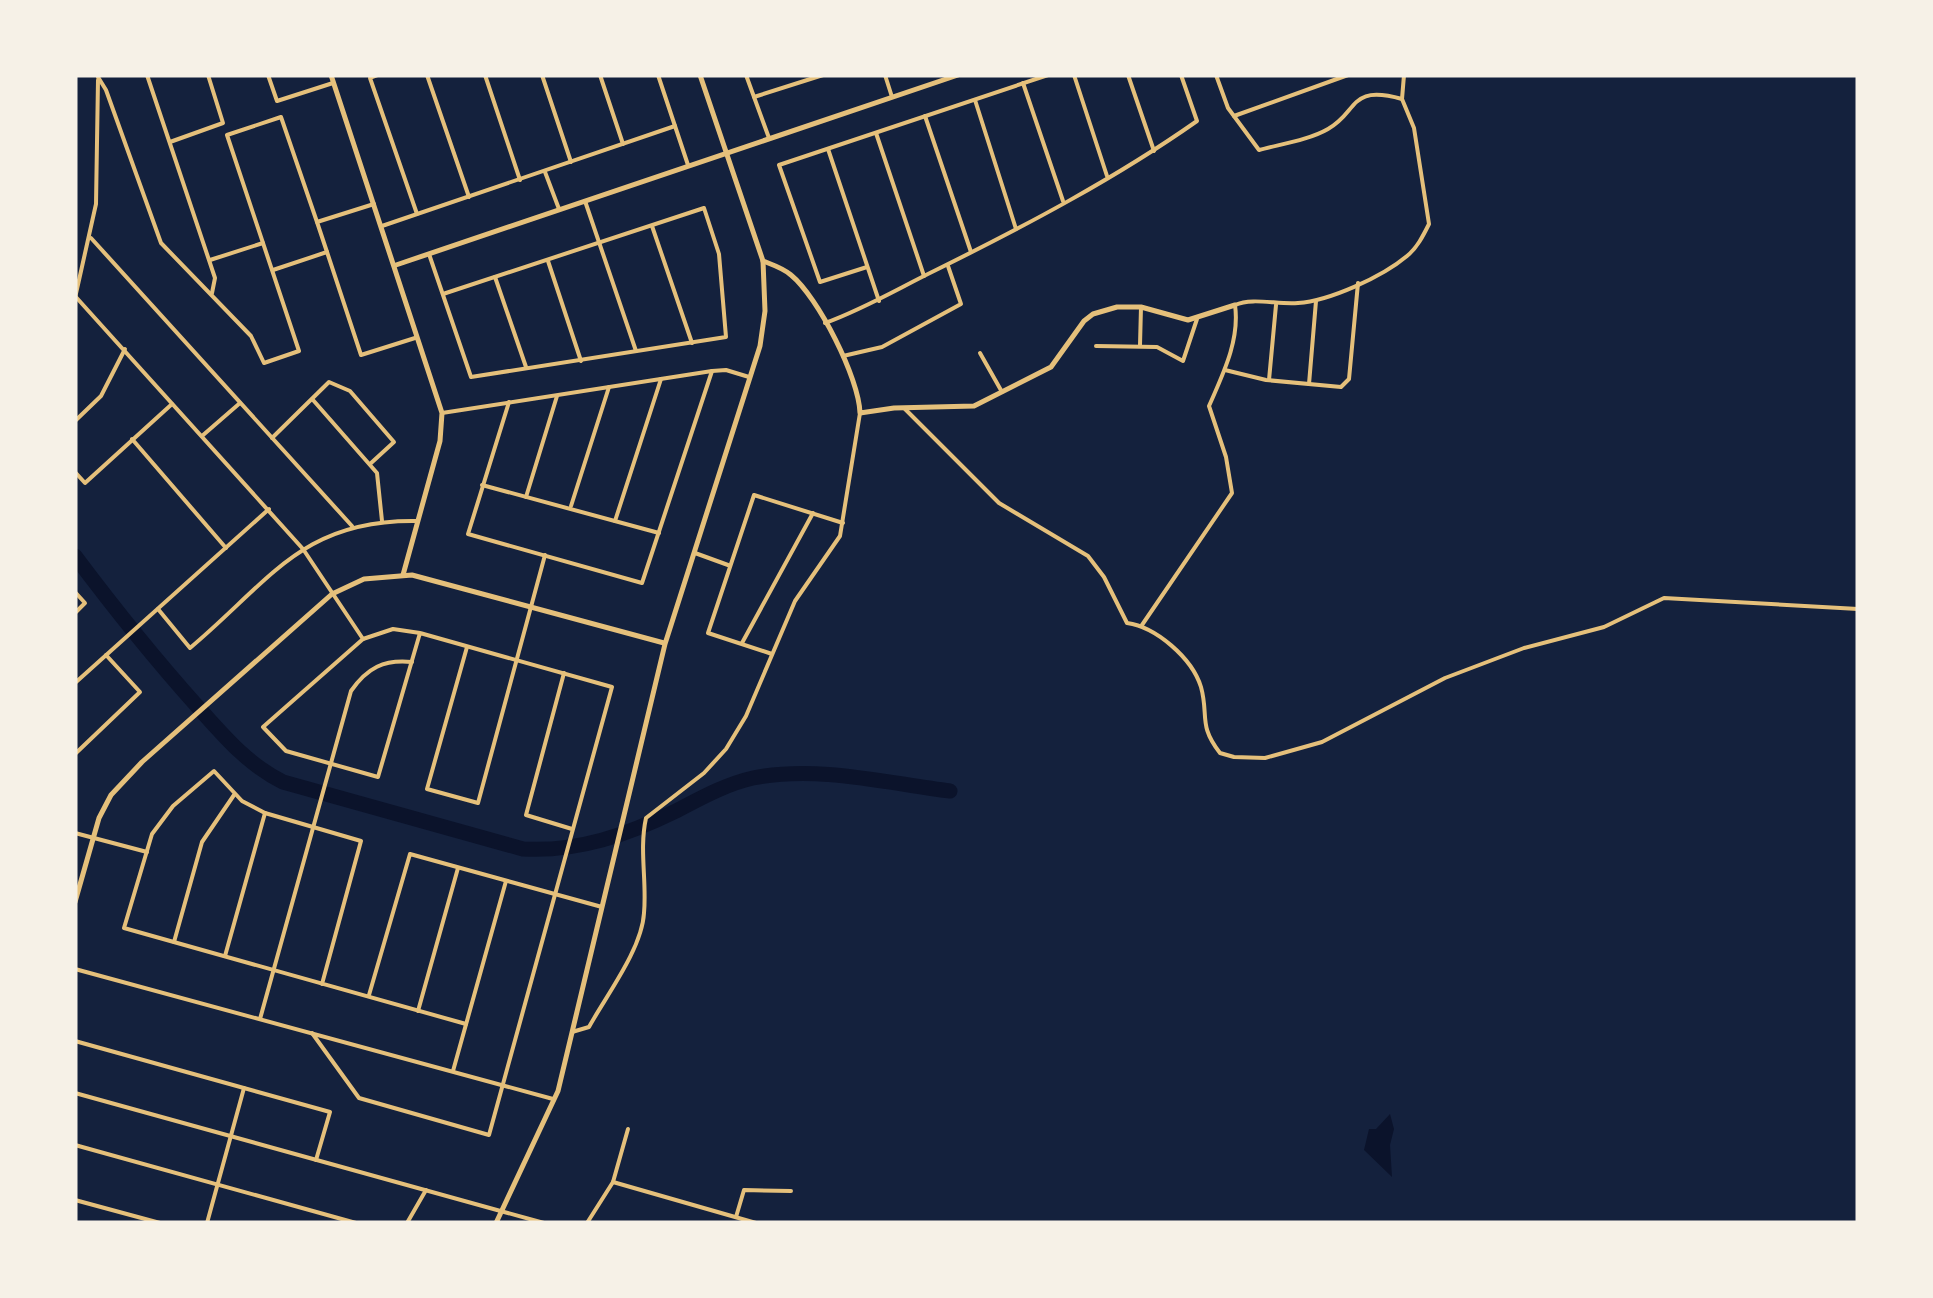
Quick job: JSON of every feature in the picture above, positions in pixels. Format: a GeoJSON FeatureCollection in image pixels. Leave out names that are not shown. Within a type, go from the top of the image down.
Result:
{"type":"FeatureCollection","features":[{"type":"Feature","properties":{"kind":"street"},"geometry":{"type":"LineString","coordinates":[[147,75],[210,260],[215,278],[212,293]]}},
{"type":"Feature","properties":{"kind":"street"},"geometry":{"type":"LineString","coordinates":[[170,142],[224,122],[208,75]]}},
{"type":"Feature","properties":{"kind":"street"},"geometry":{"type":"LineString","coordinates":[[268,75],[277,102],[334,83]]}},
{"type":"Feature","properties":{"kind":"street"},"geometry":{"type":"LineString","coordinates":[[330,75],[442,413],[440,440],[404,575]]}},
{"type":"Feature","properties":{"kind":"street"},"geometry":{"type":"LineString","coordinates":[[378,75],[370,78],[416,214]]}},
{"type":"Feature","properties":{"kind":"street"},"geometry":{"type":"LineString","coordinates":[[427,75],[469,196]]}},
{"type":"Feature","properties":{"kind":"street"},"geometry":{"type":"LineString","coordinates":[[485,75],[520,180]]}},
{"type":"Feature","properties":{"kind":"street"},"geometry":{"type":"LineString","coordinates":[[542,75],[571,162]]}},
{"type":"Feature","properties":{"kind":"street"},"geometry":{"type":"LineString","coordinates":[[600,75],[623,144]]}},
{"type":"Feature","properties":{"kind":"street"},"geometry":{"type":"LineString","coordinates":[[658,75],[688,166]]}},
{"type":"Feature","properties":{"kind":"street"},"geometry":{"type":"LineString","coordinates":[[496,1223],[555,1099],[665,644],[752,378],[764,312],[763,261],[700,75]]}},
{"type":"Feature","properties":{"kind":"street"},"geometry":{"type":"LineString","coordinates":[[746,75],[768,138]]}},
{"type":"Feature","properties":{"kind":"street"},"geometry":{"type":"LineString","coordinates":[[754,97],[823,75]]}},
{"type":"Feature","properties":{"kind":"street"},"geometry":{"type":"LineString","coordinates":[[886,75],[892,97]]}},
{"type":"Feature","properties":{"kind":"street"},"geometry":{"type":"LineString","coordinates":[[396,265],[958,75]]}},
{"type":"Feature","properties":{"kind":"street"},"geometry":{"type":"LineString","coordinates":[[866,267],[820,282],[779,165],[1048,75]]}},
{"type":"Feature","properties":{"kind":"street"},"geometry":{"type":"LineString","coordinates":[[1074,75],[1107,176]]}},
{"type":"Feature","properties":{"kind":"street"},"geometry":{"type":"LineString","coordinates":[[1128,75],[1154,151]]}},
{"type":"Feature","properties":{"kind":"street"},"geometry":{"type":"LineString","coordinates":[[825,323],[1016,229],[1154,151],[1197,121],[1181,75]]}},
{"type":"Feature","properties":{"kind":"street"},"geometry":{"type":"LineString","coordinates":[[1234,116],[1348,75]]}},
{"type":"Feature","properties":{"kind":"street"},"geometry":{"type":"LineString","coordinates":[[860,413],[966,408],[1052,367],[1071,335],[1094,314],[1117,306],[1197,320],[1241,302],[1316,301],[1384,272],[1410,254],[1429,224],[1414,128],[1402,98],[1404,75]]}},
{"type":"Feature","properties":{"kind":"street"},"geometry":{"type":"LineString","coordinates":[[98,76],[96,204],[75,297],[303,548],[363,639]]}},
{"type":"Feature","properties":{"kind":"street"},"geometry":{"type":"LineString","coordinates":[[98,76],[161,243],[251,336],[264,363],[300,351],[227,135],[281,116],[362,355],[419,337]]}},
{"type":"Feature","properties":{"kind":"street"},"geometry":{"type":"LineString","coordinates":[[1219,76],[1234,116],[1260,150],[1329,129],[1354,101],[1375,95],[1402,98]]}},
{"type":"Feature","properties":{"kind":"street"},"geometry":{"type":"LineString","coordinates":[[1023,83],[1063,202]]}},
{"type":"Feature","properties":{"kind":"street"},"geometry":{"type":"LineString","coordinates":[[974,100],[1016,229]]}},
{"type":"Feature","properties":{"kind":"street"},"geometry":{"type":"LineString","coordinates":[[925,116],[971,252]]}},
{"type":"Feature","properties":{"kind":"street"},"geometry":{"type":"LineString","coordinates":[[382,226],[675,126]]}},
{"type":"Feature","properties":{"kind":"street"},"geometry":{"type":"LineString","coordinates":[[876,133],[924,276]]}},
{"type":"Feature","properties":{"kind":"street"},"geometry":{"type":"LineString","coordinates":[[828,149],[878,300]]}},
{"type":"Feature","properties":{"kind":"street"},"geometry":{"type":"LineString","coordinates":[[545,172],[559,210]]}},
{"type":"Feature","properties":{"kind":"street"},"geometry":{"type":"LineString","coordinates":[[585,202],[636,352]]}},
{"type":"Feature","properties":{"kind":"street"},"geometry":{"type":"LineString","coordinates":[[317,222],[374,204]]}},
{"type":"Feature","properties":{"kind":"street"},"geometry":{"type":"LineString","coordinates":[[429,254],[472,377],[726,337],[719,254],[704,208],[443,294]]}},
{"type":"Feature","properties":{"kind":"street"},"geometry":{"type":"LineString","coordinates":[[652,226],[692,343]]}},
{"type":"Feature","properties":{"kind":"street"},"geometry":{"type":"LineString","coordinates":[[91,238],[352,526]]}},
{"type":"Feature","properties":{"kind":"street"},"geometry":{"type":"LineString","coordinates":[[210,260],[264,243]]}},
{"type":"Feature","properties":{"kind":"street"},"geometry":{"type":"LineString","coordinates":[[272,270],[326,252]]}},
{"type":"Feature","properties":{"kind":"street"},"geometry":{"type":"LineString","coordinates":[[547,260],[582,360]]}},
{"type":"Feature","properties":{"kind":"street"},"geometry":{"type":"LineString","coordinates":[[572,1032],[588,1027],[639,934],[644,915],[642,834],[646,818],[704,773],[726,749],[746,716],[796,601],[830,554],[843,522],[860,413],[858,388],[810,296],[792,275],[763,261]]}},
{"type":"Feature","properties":{"kind":"street"},"geometry":{"type":"LineString","coordinates":[[843,356],[882,347],[961,304],[948,264]]}},
{"type":"Feature","properties":{"kind":"street"},"geometry":{"type":"LineString","coordinates":[[496,277],[526,369]]}},
{"type":"Feature","properties":{"kind":"street"},"geometry":{"type":"LineString","coordinates":[[1224,370],[1269,380],[1341,386],[1349,379],[1358,283]]}},
{"type":"Feature","properties":{"kind":"street"},"geometry":{"type":"LineString","coordinates":[[1309,384],[1316,301]]}},
{"type":"Feature","properties":{"kind":"street"},"geometry":{"type":"LineString","coordinates":[[1269,380],[1276,304]]}},
{"type":"Feature","properties":{"kind":"street"},"geometry":{"type":"LineString","coordinates":[[1142,625],[1232,492],[1226,457],[1209,406],[1237,324],[1235,305]]}},
{"type":"Feature","properties":{"kind":"street"},"geometry":{"type":"LineString","coordinates":[[1140,307],[1140,346]]}},
{"type":"Feature","properties":{"kind":"street"},"geometry":{"type":"LineString","coordinates":[[1096,346],[1157,347],[1183,361],[1197,320]]}},
{"type":"Feature","properties":{"kind":"street"},"geometry":{"type":"LineString","coordinates":[[75,420],[101,396],[125,350]]}},
{"type":"Feature","properties":{"kind":"street"},"geometry":{"type":"LineString","coordinates":[[980,353],[1002,392]]}},
{"type":"Feature","properties":{"kind":"street"},"geometry":{"type":"LineString","coordinates":[[442,413],[712,371],[726,370],[752,378]]}},
{"type":"Feature","properties":{"kind":"street"},"geometry":{"type":"LineString","coordinates":[[508,402],[468,534],[642,583],[712,371]]}},
{"type":"Feature","properties":{"kind":"street"},"geometry":{"type":"LineString","coordinates":[[614,521],[661,379]]}},
{"type":"Feature","properties":{"kind":"street"},"geometry":{"type":"LineString","coordinates":[[272,438],[329,382],[350,391],[394,442],[370,464]]}},
{"type":"Feature","properties":{"kind":"street"},"geometry":{"type":"LineString","coordinates":[[570,508],[609,387]]}},
{"type":"Feature","properties":{"kind":"street"},"geometry":{"type":"LineString","coordinates":[[526,496],[558,395]]}},
{"type":"Feature","properties":{"kind":"street"},"geometry":{"type":"LineString","coordinates":[[312,399],[377,473],[382,521]]}},
{"type":"Feature","properties":{"kind":"street"},"geometry":{"type":"LineString","coordinates":[[202,436],[240,402]]}},
{"type":"Feature","properties":{"kind":"street"},"geometry":{"type":"LineString","coordinates":[[75,472],[84,483],[172,404]]}},
{"type":"Feature","properties":{"kind":"street"},"geometry":{"type":"LineString","coordinates":[[905,409],[998,504],[1088,556],[1104,577],[1127,624],[1142,625],[1164,640],[1196,673],[1202,691],[1204,725],[1220,752],[1234,757],[1265,758],[1322,742],[1445,678],[1524,648],[1604,627],[1664,598],[1858,610]]}},
{"type":"Feature","properties":{"kind":"street"},"geometry":{"type":"LineString","coordinates":[[132,438],[226,548]]}},
{"type":"Feature","properties":{"kind":"street"},"geometry":{"type":"LineString","coordinates":[[482,485],[658,533]]}},
{"type":"Feature","properties":{"kind":"street"},"geometry":{"type":"LineString","coordinates":[[772,654],[708,633],[754,496],[843,522]]}},
{"type":"Feature","properties":{"kind":"street"},"geometry":{"type":"LineString","coordinates":[[75,682],[268,510]]}},
{"type":"Feature","properties":{"kind":"street"},"geometry":{"type":"LineString","coordinates":[[742,643],[813,513]]}},
{"type":"Feature","properties":{"kind":"street"},"geometry":{"type":"LineString","coordinates":[[158,609],[190,648],[303,548],[352,526],[382,521],[418,522]]}},
{"type":"Feature","properties":{"kind":"street"},"geometry":{"type":"LineString","coordinates":[[695,552],[729,566]]}},
{"type":"Feature","properties":{"kind":"street"},"geometry":{"type":"LineString","coordinates":[[468,646],[427,789],[478,803],[545,556]]}},
{"type":"Feature","properties":{"kind":"street"},"geometry":{"type":"LineString","coordinates":[[75,902],[93,838],[111,795],[190,719],[332,594],[364,580],[404,575],[424,578],[665,644]]}},
{"type":"Feature","properties":{"kind":"street"},"geometry":{"type":"LineString","coordinates":[[75,592],[85,604],[75,613]]}},
{"type":"Feature","properties":{"kind":"street"},"geometry":{"type":"LineString","coordinates":[[312,1034],[359,1098],[489,1134],[612,686],[468,646],[420,634],[393,629],[363,639],[263,727],[286,751],[378,777],[420,634]]}},
{"type":"Feature","properties":{"kind":"street"},"geometry":{"type":"LineString","coordinates":[[75,754],[140,692],[106,654]]}},
{"type":"Feature","properties":{"kind":"street"},"geometry":{"type":"LineString","coordinates":[[260,1019],[351,691],[358,680],[391,660],[412,662]]}},
{"type":"Feature","properties":{"kind":"street"},"geometry":{"type":"LineString","coordinates":[[564,673],[526,815],[572,829]]}},
{"type":"Feature","properties":{"kind":"street"},"geometry":{"type":"LineString","coordinates":[[322,984],[361,841],[315,823],[265,813],[234,794],[214,771],[160,822],[124,928],[274,970],[322,984],[368,997],[466,1024]]}},
{"type":"Feature","properties":{"kind":"street"},"geometry":{"type":"LineString","coordinates":[[174,942],[202,842],[234,794]]}},
{"type":"Feature","properties":{"kind":"street"},"geometry":{"type":"LineString","coordinates":[[224,956],[265,813]]}},
{"type":"Feature","properties":{"kind":"street"},"geometry":{"type":"LineString","coordinates":[[75,833],[147,852]]}},
{"type":"Feature","properties":{"kind":"street"},"geometry":{"type":"LineString","coordinates":[[368,997],[410,854],[602,907]]}},
{"type":"Feature","properties":{"kind":"street"},"geometry":{"type":"LineString","coordinates":[[418,1011],[458,868]]}},
{"type":"Feature","properties":{"kind":"street"},"geometry":{"type":"LineString","coordinates":[[453,1072],[506,881]]}},
{"type":"Feature","properties":{"kind":"street"},"geometry":{"type":"LineString","coordinates":[[75,969],[555,1099]]}},
{"type":"Feature","properties":{"kind":"street"},"geometry":{"type":"LineString","coordinates":[[75,1041],[330,1112],[316,1160]]}},
{"type":"Feature","properties":{"kind":"street"},"geometry":{"type":"LineString","coordinates":[[207,1223],[244,1088]]}},
{"type":"Feature","properties":{"kind":"street"},"geometry":{"type":"LineString","coordinates":[[75,1093],[544,1223]]}},
{"type":"Feature","properties":{"kind":"street"},"geometry":{"type":"LineString","coordinates":[[587,1223],[613,1182],[628,1129]]}},
{"type":"Feature","properties":{"kind":"street"},"geometry":{"type":"LineString","coordinates":[[75,1146],[356,1223]]}},
{"type":"Feature","properties":{"kind":"street"},"geometry":{"type":"LineString","coordinates":[[613,1182],[756,1223]]}},
{"type":"Feature","properties":{"kind":"street"},"geometry":{"type":"LineString","coordinates":[[407,1223],[426,1190]]}},
{"type":"Feature","properties":{"kind":"street"},"geometry":{"type":"LineString","coordinates":[[736,1217],[744,1190],[791,1190]]}},
{"type":"Feature","properties":{"kind":"street"},"geometry":{"type":"LineString","coordinates":[[75,1200],[160,1223]]}},
{"type":"Feature","properties":{"kind":"water"},"geometry":{"type":"Polygon","coordinates":[[[1390,1114],[1394,1129],[1390,1145],[1392,1177],[1364,1150],[1369,1129],[1376,1129],[1390,1114]]]}},
{"type":"Feature","properties":{"kind":"waterway"},"geometry":{"type":"LineString","coordinates":[[75,556],[197,706],[237,749],[270,775],[283,782],[523,849],[563,848],[602,840],[658,820],[733,784],[778,774],[852,777],[950,791]]}}]}
